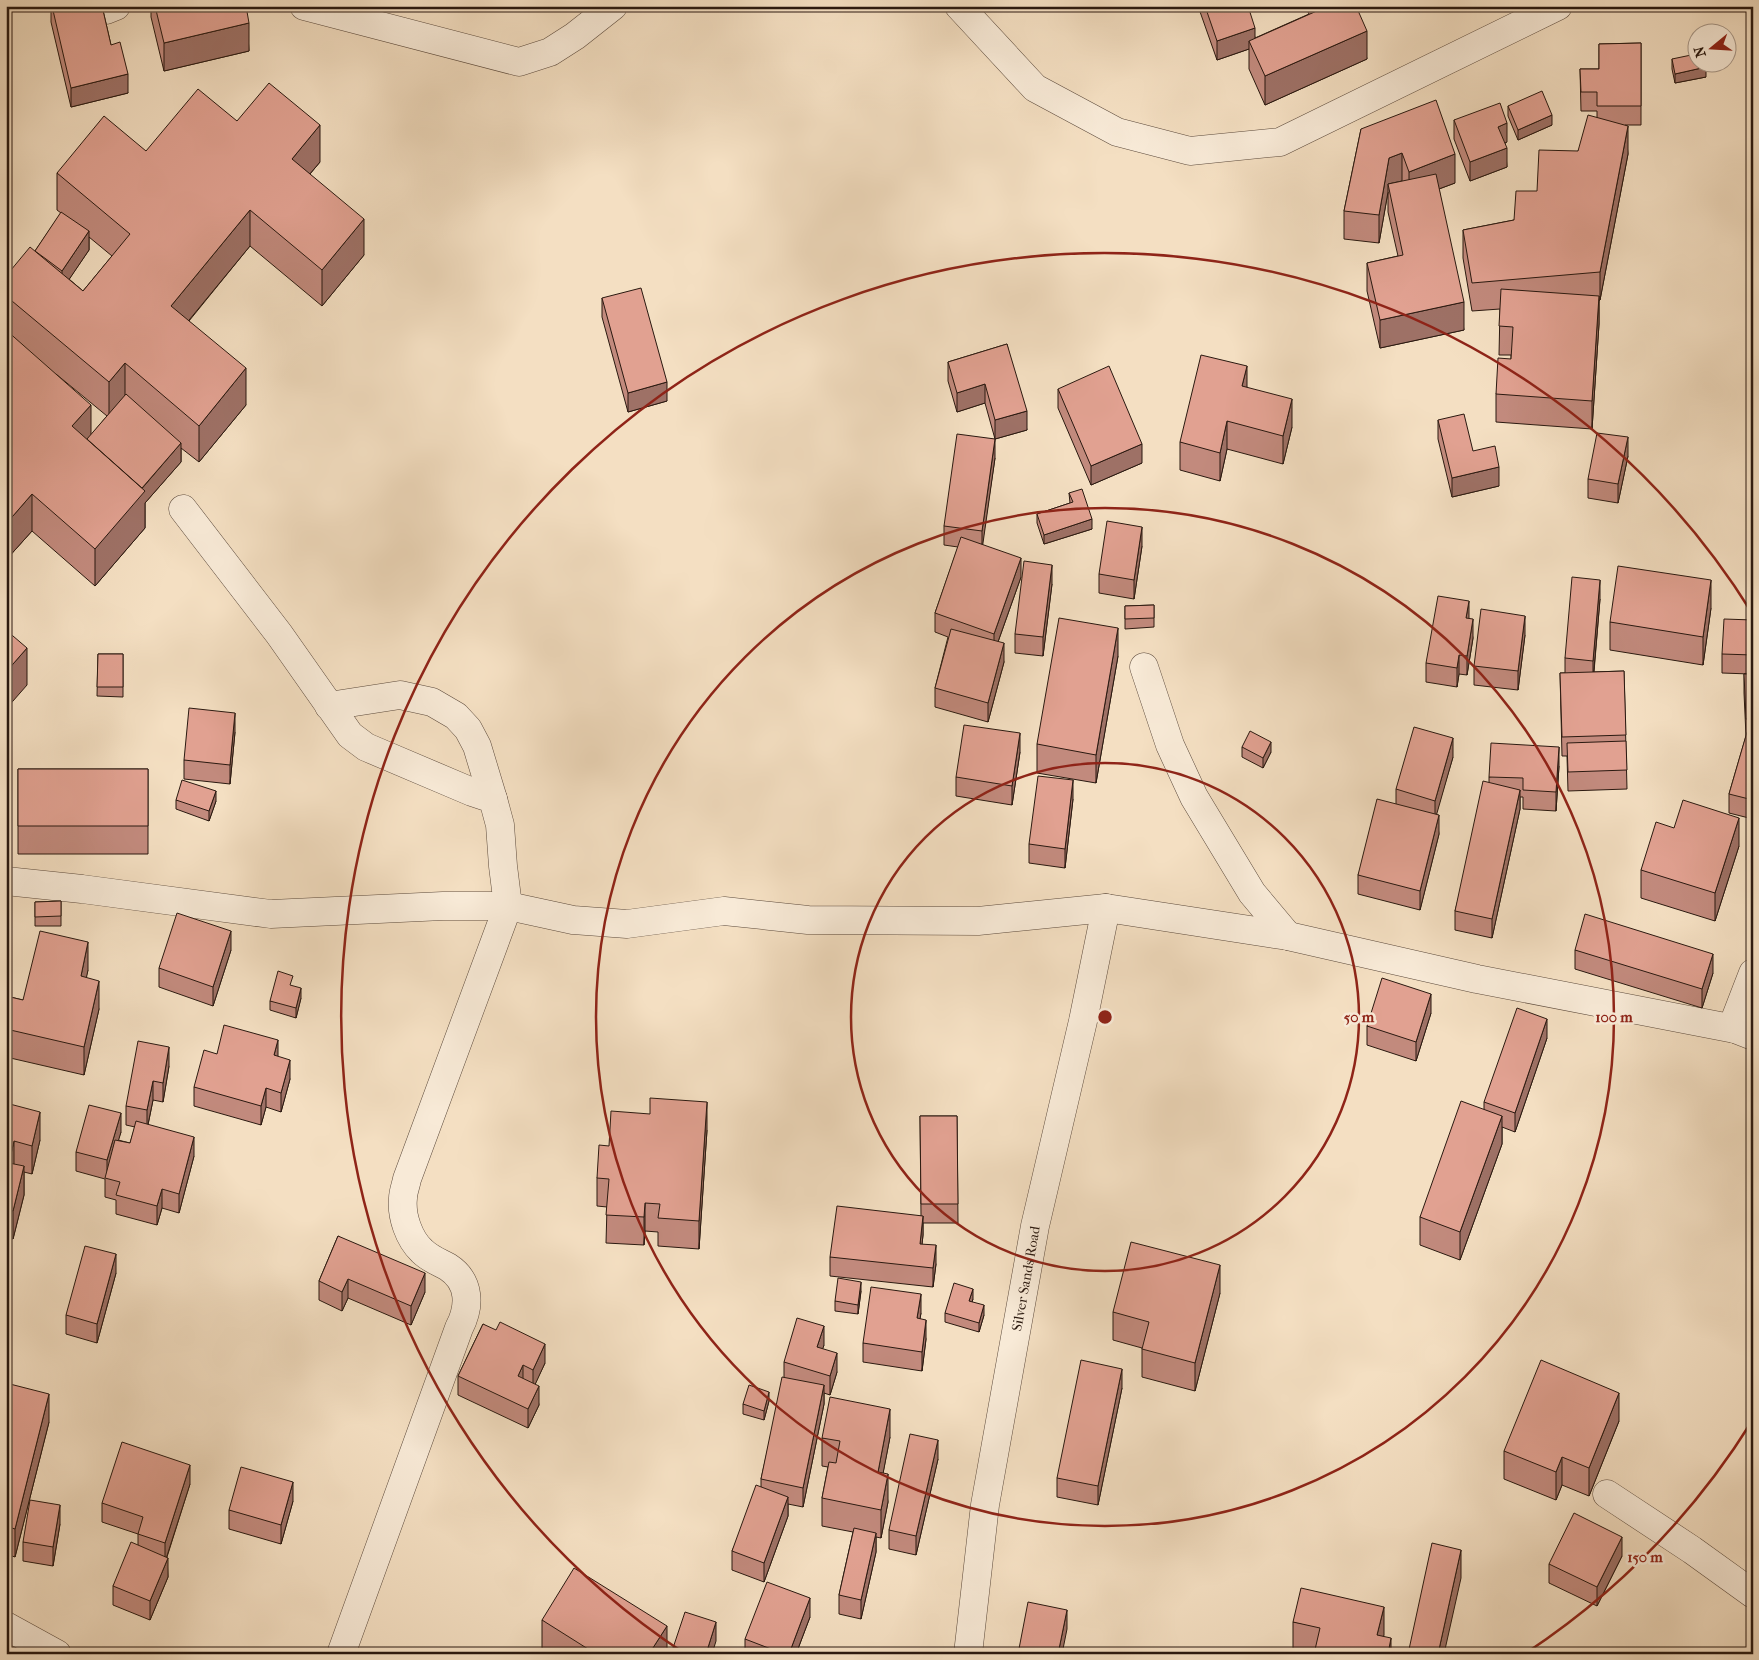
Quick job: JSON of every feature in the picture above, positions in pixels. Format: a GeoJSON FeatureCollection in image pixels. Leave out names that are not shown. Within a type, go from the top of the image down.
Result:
{"type":"FeatureCollection","features":[{"type":"Feature","properties":{"kind":"street"},"geometry":{"type":"LineString","coordinates":[[304,6],[519,62],[550,52],[575,36],[613,6]]}},
{"type":"Feature","properties":{"kind":"street"},"geometry":{"type":"LineString","coordinates":[[959,6],[1035,88],[1117,132],[1190,151],[1280,142],[1558,6]]}},
{"type":"Feature","properties":{"kind":"street"},"geometry":{"type":"LineString","coordinates":[[183,509],[279,634],[350,735],[366,747],[493,799]]}},
{"type":"Feature","properties":{"kind":"street"},"geometry":{"type":"LineString","coordinates":[[1144,667],[1170,745],[1194,797],[1252,893],[1288,936]]}},
{"type":"Feature","properties":{"kind":"street"},"geometry":{"type":"LineString","coordinates":[[329,706],[400,696],[432,702],[456,716],[468,729],[476,746],[500,824],[508,906],[407,1180],[403,1198],[404,1217],[410,1235],[421,1250],[436,1262],[448,1267],[459,1277],[465,1288],[468,1302],[465,1316],[458,1328],[341,1654]]}},
{"type":"Feature","properties":{"kind":"street"},"geometry":{"type":"LineString","coordinates":[[6,881],[91,890],[271,914],[443,906],[508,906],[573,920],[627,924],[724,911],[808,920],[978,921],[1106,908],[1288,936],[1477,979],[1744,1033]]}},
{"type":"Feature","properties":{"kind":"street","name":"Silver Sands Road"},"geometry":{"type":"LineString","coordinates":[[968,1654],[985,1505],[1034,1236],[1083,1021],[1106,908]]}},
{"type":"Feature","properties":{"kind":"street"},"geometry":{"type":"LineString","coordinates":[[1744,1033],[1736,1017],[1753,972]]}},
{"type":"Feature","properties":{"kind":"street"},"geometry":{"type":"LineString","coordinates":[[1607,1494],[1692,1550],[1753,1594]]}},
{"type":"Feature","properties":{"kind":"street"},"geometry":{"type":"LineString","coordinates":[[6,1626],[56,1654]]}},
{"type":"Feature","properties":{"kind":"building"},"geometry":{"type":"Polygon","coordinates":[[[52,6],[102,6],[111,45],[120,42],[128,74],[71,88],[52,6]]]}},
{"type":"Feature","properties":{"kind":"building"},"geometry":{"type":"Polygon","coordinates":[[[155,6],[246,6],[249,23],[164,43],[155,6]]]}},
{"type":"Feature","properties":{"kind":"building"},"geometry":{"type":"Polygon","coordinates":[[[1205,6],[1248,6],[1255,28],[1217,41],[1205,6]]]}},
{"type":"Feature","properties":{"kind":"building"},"geometry":{"type":"Polygon","coordinates":[[[1317,6],[1356,6],[1367,31],[1265,76],[1249,41],[1319,10],[1317,6]]]}},
{"type":"Feature","properties":{"kind":"building"},"geometry":{"type":"Polygon","coordinates":[[[1641,43],[1641,106],[1597,106],[1597,92],[1581,92],[1580,69],[1599,69],[1599,44],[1641,43]]]}},
{"type":"Feature","properties":{"kind":"building"},"geometry":{"type":"Polygon","coordinates":[[[1686,56],[1686,72],[1675,74],[1672,59],[1686,56]]]}},
{"type":"Feature","properties":{"kind":"building"},"geometry":{"type":"Polygon","coordinates":[[[269,83],[320,125],[292,159],[364,219],[322,270],[250,210],[171,306],[246,368],[199,426],[125,363],[109,382],[6,296],[6,276],[30,247],[83,291],[130,234],[57,173],[104,116],[146,151],[198,89],[237,121],[269,83]]]}},
{"type":"Feature","properties":{"kind":"building"},"geometry":{"type":"Polygon","coordinates":[[[1542,91],[1552,115],[1518,130],[1508,106],[1542,91]]]}},
{"type":"Feature","properties":{"kind":"building"},"geometry":{"type":"Polygon","coordinates":[[[1436,100],[1455,154],[1409,172],[1402,153],[1389,158],[1379,215],[1344,211],[1361,129],[1436,100]]]}},
{"type":"Feature","properties":{"kind":"building"},"geometry":{"type":"Polygon","coordinates":[[[1500,103],[1507,123],[1498,127],[1507,148],[1470,162],[1454,120],[1500,103]]]}},
{"type":"Feature","properties":{"kind":"building"},"geometry":{"type":"Polygon","coordinates":[[[1588,115],[1628,126],[1600,272],[1472,283],[1463,230],[1514,220],[1516,191],[1537,191],[1539,150],[1578,151],[1588,115]]]}},
{"type":"Feature","properties":{"kind":"building"},"geometry":{"type":"Polygon","coordinates":[[[1436,174],[1464,302],[1380,320],[1367,263],[1403,255],[1388,184],[1436,174]]]}},
{"type":"Feature","properties":{"kind":"building"},"geometry":{"type":"Polygon","coordinates":[[[61,212],[89,231],[62,271],[35,251],[61,212]]]}},
{"type":"Feature","properties":{"kind":"building"},"geometry":{"type":"Polygon","coordinates":[[[641,288],[667,382],[628,393],[602,298],[641,288]]]}},
{"type":"Feature","properties":{"kind":"building"},"geometry":{"type":"Polygon","coordinates":[[[1501,289],[1599,296],[1592,401],[1496,394],[1498,358],[1511,359],[1513,327],[1499,326],[1501,289]]]}},
{"type":"Feature","properties":{"kind":"building"},"geometry":{"type":"Polygon","coordinates":[[[6,330],[91,405],[72,426],[145,491],[95,549],[32,494],[6,524],[6,330]]]}},
{"type":"Feature","properties":{"kind":"building"},"geometry":{"type":"Polygon","coordinates":[[[1007,344],[1027,411],[995,420],[985,384],[957,393],[948,362],[1007,344]]]}},
{"type":"Feature","properties":{"kind":"building"},"geometry":{"type":"Polygon","coordinates":[[[1201,355],[1247,366],[1242,386],[1292,399],[1283,436],[1227,421],[1220,453],[1180,442],[1201,355]]]}},
{"type":"Feature","properties":{"kind":"building"},"geometry":{"type":"Polygon","coordinates":[[[1109,366],[1142,444],[1091,466],[1058,389],[1109,366]]]}},
{"type":"Feature","properties":{"kind":"building"},"geometry":{"type":"Polygon","coordinates":[[[126,394],[181,443],[142,488],[87,439],[126,394]]]}},
{"type":"Feature","properties":{"kind":"building"},"geometry":{"type":"Polygon","coordinates":[[[1464,414],[1473,451],[1495,446],[1499,467],[1452,478],[1438,420],[1464,414]]]}},
{"type":"Feature","properties":{"kind":"building"},"geometry":{"type":"Polygon","coordinates":[[[1597,433],[1628,437],[1618,484],[1588,479],[1597,433]]]}},
{"type":"Feature","properties":{"kind":"building"},"geometry":{"type":"Polygon","coordinates":[[[957,434],[995,439],[982,531],[944,526],[957,434]]]}},
{"type":"Feature","properties":{"kind":"building"},"geometry":{"type":"Polygon","coordinates":[[[1082,489],[1092,519],[1044,535],[1037,514],[1073,502],[1069,493],[1082,489]]]}},
{"type":"Feature","properties":{"kind":"building"},"geometry":{"type":"Polygon","coordinates":[[[1107,521],[1142,527],[1134,580],[1099,574],[1107,521]]]}},
{"type":"Feature","properties":{"kind":"building"},"geometry":{"type":"Polygon","coordinates":[[[961,537],[1021,558],[994,634],[935,613],[961,537]]]}},
{"type":"Feature","properties":{"kind":"building"},"geometry":{"type":"Polygon","coordinates":[[[1024,561],[1052,565],[1043,637],[1015,634],[1024,561]]]}},
{"type":"Feature","properties":{"kind":"building"},"geometry":{"type":"Polygon","coordinates":[[[1618,566],[1711,580],[1703,637],[1610,622],[1618,566]]]}},
{"type":"Feature","properties":{"kind":"building"},"geometry":{"type":"Polygon","coordinates":[[[1572,577],[1600,580],[1593,661],[1565,658],[1572,577]]]}},
{"type":"Feature","properties":{"kind":"building"},"geometry":{"type":"Polygon","coordinates":[[[1438,596],[1469,601],[1466,618],[1473,619],[1467,656],[1459,655],[1457,668],[1426,663],[1438,596]]]}},
{"type":"Feature","properties":{"kind":"building"},"geometry":{"type":"Polygon","coordinates":[[[1154,605],[1154,618],[1125,619],[1125,606],[1154,605]]]}},
{"type":"Feature","properties":{"kind":"building"},"geometry":{"type":"Polygon","coordinates":[[[1481,609],[1525,616],[1518,671],[1474,666],[1481,609]]]}},
{"type":"Feature","properties":{"kind":"building"},"geometry":{"type":"Polygon","coordinates":[[[1059,618],[1118,628],[1096,755],[1037,744],[1059,618]]]}},
{"type":"Feature","properties":{"kind":"building"},"geometry":{"type":"Polygon","coordinates":[[[1724,619],[1753,620],[1753,655],[1722,654],[1724,619]]]}},
{"type":"Feature","properties":{"kind":"building"},"geometry":{"type":"Polygon","coordinates":[[[951,629],[1004,643],[988,703],[935,688],[951,629]]]}},
{"type":"Feature","properties":{"kind":"building"},"geometry":{"type":"Polygon","coordinates":[[[6,630],[27,648],[6,672],[6,630]]]}},
{"type":"Feature","properties":{"kind":"building"},"geometry":{"type":"Polygon","coordinates":[[[98,654],[123,654],[123,687],[97,687],[98,654]]]}},
{"type":"Feature","properties":{"kind":"building"},"geometry":{"type":"Polygon","coordinates":[[[1624,671],[1626,735],[1562,737],[1560,673],[1624,671]]]}},
{"type":"Feature","properties":{"kind":"building"},"geometry":{"type":"Polygon","coordinates":[[[1744,674],[1753,674],[1753,719],[1746,719],[1744,674]]]}},
{"type":"Feature","properties":{"kind":"building"},"geometry":{"type":"Polygon","coordinates":[[[189,708],[235,713],[230,765],[184,760],[189,708]]]}},
{"type":"Feature","properties":{"kind":"building"},"geometry":{"type":"Polygon","coordinates":[[[964,725],[1020,733],[1012,786],[956,777],[964,725]]]}},
{"type":"Feature","properties":{"kind":"building"},"geometry":{"type":"Polygon","coordinates":[[[1414,727],[1453,738],[1435,801],[1396,789],[1414,727]]]}},
{"type":"Feature","properties":{"kind":"building"},"geometry":{"type":"Polygon","coordinates":[[[1250,731],[1271,742],[1263,758],[1242,747],[1250,731]]]}},
{"type":"Feature","properties":{"kind":"building"},"geometry":{"type":"Polygon","coordinates":[[[1747,732],[1753,734],[1753,800],[1729,794],[1747,732]]]}},
{"type":"Feature","properties":{"kind":"building"},"geometry":{"type":"Polygon","coordinates":[[[1626,741],[1627,770],[1568,772],[1567,743],[1626,741]]]}},
{"type":"Feature","properties":{"kind":"building"},"geometry":{"type":"Polygon","coordinates":[[[1491,743],[1559,747],[1556,792],[1523,790],[1523,778],[1489,777],[1491,743]]]}},
{"type":"Feature","properties":{"kind":"building"},"geometry":{"type":"Polygon","coordinates":[[[18,769],[148,769],[148,826],[18,826],[18,769]]]}},
{"type":"Feature","properties":{"kind":"building"},"geometry":{"type":"Polygon","coordinates":[[[1038,776],[1073,780],[1065,849],[1029,844],[1038,776]]]}},
{"type":"Feature","properties":{"kind":"building"},"geometry":{"type":"Polygon","coordinates":[[[182,780],[216,791],[209,811],[176,800],[182,780]]]}},
{"type":"Feature","properties":{"kind":"building"},"geometry":{"type":"Polygon","coordinates":[[[1483,781],[1520,790],[1492,919],[1455,911],[1483,781]]]}},
{"type":"Feature","properties":{"kind":"building"},"geometry":{"type":"Polygon","coordinates":[[[1377,799],[1439,815],[1420,891],[1358,875],[1377,799]]]}},
{"type":"Feature","properties":{"kind":"building"},"geometry":{"type":"Polygon","coordinates":[[[1683,800],[1739,818],[1715,893],[1641,870],[1656,822],[1674,828],[1683,800]]]}},
{"type":"Feature","properties":{"kind":"building"},"geometry":{"type":"Polygon","coordinates":[[[61,901],[61,916],[35,917],[35,902],[61,901]]]}},
{"type":"Feature","properties":{"kind":"building"},"geometry":{"type":"Polygon","coordinates":[[[177,913],[231,931],[213,987],[159,968],[177,913]]]}},
{"type":"Feature","properties":{"kind":"building"},"geometry":{"type":"Polygon","coordinates":[[[1585,914],[1713,954],[1702,989],[1575,950],[1585,914]]]}},
{"type":"Feature","properties":{"kind":"building"},"geometry":{"type":"Polygon","coordinates":[[[40,931],[88,942],[81,976],[99,981],[84,1047],[6,1029],[6,996],[23,1000],[40,931]]]}},
{"type":"Feature","properties":{"kind":"building"},"geometry":{"type":"Polygon","coordinates":[[[278,971],[293,976],[290,985],[301,988],[296,1008],[270,1001],[278,971]]]}},
{"type":"Feature","properties":{"kind":"building"},"geometry":{"type":"Polygon","coordinates":[[[1382,978],[1431,994],[1416,1042],[1367,1026],[1382,978]]]}},
{"type":"Feature","properties":{"kind":"building"},"geometry":{"type":"Polygon","coordinates":[[[1517,1008],[1547,1019],[1515,1113],[1484,1102],[1517,1008]]]}},
{"type":"Feature","properties":{"kind":"building"},"geometry":{"type":"Polygon","coordinates":[[[224,1025],[278,1040],[274,1055],[290,1060],[281,1093],[266,1088],[261,1106],[194,1087],[204,1050],[217,1054],[224,1025]]]}},
{"type":"Feature","properties":{"kind":"building"},"geometry":{"type":"Polygon","coordinates":[[[138,1041],[169,1047],[163,1083],[153,1081],[147,1110],[126,1106],[138,1041]]]}},
{"type":"Feature","properties":{"kind":"building"},"geometry":{"type":"Polygon","coordinates":[[[650,1098],[707,1102],[699,1221],[658,1218],[660,1204],[645,1203],[644,1217],[606,1215],[609,1179],[597,1178],[599,1145],[609,1146],[611,1111],[650,1114],[650,1098]]]}},
{"type":"Feature","properties":{"kind":"building"},"geometry":{"type":"Polygon","coordinates":[[[1461,1101],[1502,1116],[1460,1232],[1420,1217],[1461,1101]]]}},
{"type":"Feature","properties":{"kind":"building"},"geometry":{"type":"Polygon","coordinates":[[[6,1103],[40,1112],[32,1146],[14,1141],[9,1163],[24,1166],[13,1211],[6,1209],[6,1103]]]}},
{"type":"Feature","properties":{"kind":"building"},"geometry":{"type":"Polygon","coordinates":[[[89,1105],[121,1113],[107,1160],[76,1152],[89,1105]]]}},
{"type":"Feature","properties":{"kind":"building"},"geometry":{"type":"Polygon","coordinates":[[[920,1116],[957,1116],[958,1204],[921,1204],[920,1116]]]}},
{"type":"Feature","properties":{"kind":"building"},"geometry":{"type":"Polygon","coordinates":[[[136,1121],[194,1137],[179,1194],[162,1189],[157,1206],[116,1195],[120,1182],[105,1178],[115,1140],[130,1143],[136,1121]]]}},
{"type":"Feature","properties":{"kind":"building"},"geometry":{"type":"Polygon","coordinates":[[[837,1206],[923,1216],[920,1244],[936,1245],[933,1268],[830,1257],[837,1206]]]}},
{"type":"Feature","properties":{"kind":"building"},"geometry":{"type":"Polygon","coordinates":[[[338,1236],[425,1273],[411,1306],[348,1279],[342,1292],[319,1281],[338,1236]]]}},
{"type":"Feature","properties":{"kind":"building"},"geometry":{"type":"Polygon","coordinates":[[[1131,1242],[1220,1265],[1195,1363],[1142,1349],[1149,1322],[1113,1312],[1131,1242]]]}},
{"type":"Feature","properties":{"kind":"building"},"geometry":{"type":"Polygon","coordinates":[[[85,1246],[116,1254],[97,1324],[66,1315],[85,1246]]]}},
{"type":"Feature","properties":{"kind":"building"},"geometry":{"type":"Polygon","coordinates":[[[838,1278],[861,1282],[858,1305],[835,1301],[838,1278]]]}},
{"type":"Feature","properties":{"kind":"building"},"geometry":{"type":"Polygon","coordinates":[[[954,1283],[973,1289],[969,1301],[984,1305],[979,1323],[945,1313],[954,1283]]]}},
{"type":"Feature","properties":{"kind":"building"},"geometry":{"type":"Polygon","coordinates":[[[871,1287],[921,1294],[917,1318],[926,1320],[922,1352],[863,1343],[871,1287]]]}},
{"type":"Feature","properties":{"kind":"building"},"geometry":{"type":"Polygon","coordinates":[[[797,1318],[824,1326],[817,1347],[837,1353],[830,1376],[784,1362],[797,1318]]]}},
{"type":"Feature","properties":{"kind":"building"},"geometry":{"type":"Polygon","coordinates":[[[500,1322],[545,1344],[533,1370],[523,1365],[518,1376],[539,1386],[528,1409],[458,1376],[483,1324],[496,1330],[500,1322]]]}},
{"type":"Feature","properties":{"kind":"building"},"geometry":{"type":"Polygon","coordinates":[[[1081,1360],[1122,1369],[1098,1486],[1057,1478],[1081,1360]]]}},
{"type":"Feature","properties":{"kind":"building"},"geometry":{"type":"Polygon","coordinates":[[[1541,1360],[1619,1393],[1589,1468],[1562,1457],[1556,1472],[1504,1451],[1541,1360]]]}},
{"type":"Feature","properties":{"kind":"building"},"geometry":{"type":"Polygon","coordinates":[[[782,1377],[824,1385],[803,1488],[761,1479],[782,1377]]]}},
{"type":"Feature","properties":{"kind":"building"},"geometry":{"type":"Polygon","coordinates":[[[6,1383],[49,1394],[15,1529],[6,1526],[6,1383]]]}},
{"type":"Feature","properties":{"kind":"building"},"geometry":{"type":"Polygon","coordinates":[[[749,1385],[769,1392],[764,1411],[743,1404],[749,1385]]]}},
{"type":"Feature","properties":{"kind":"building"},"geometry":{"type":"Polygon","coordinates":[[[830,1397],[890,1409],[878,1472],[888,1474],[881,1510],[822,1498],[829,1462],[836,1463],[840,1441],[822,1438],[830,1397]]]}},
{"type":"Feature","properties":{"kind":"building"},"geometry":{"type":"Polygon","coordinates":[[[910,1434],[938,1440],[916,1536],[889,1530],[910,1434]]]}},
{"type":"Feature","properties":{"kind":"building"},"geometry":{"type":"Polygon","coordinates":[[[122,1442],[190,1465],[165,1543],[138,1534],[143,1517],[102,1503],[122,1442]]]}},
{"type":"Feature","properties":{"kind":"building"},"geometry":{"type":"Polygon","coordinates":[[[241,1467],[293,1482],[281,1525],[229,1510],[241,1467]]]}},
{"type":"Feature","properties":{"kind":"building"},"geometry":{"type":"Polygon","coordinates":[[[756,1485],[788,1497],[764,1563],[732,1551],[756,1485]]]}},
{"type":"Feature","properties":{"kind":"building"},"geometry":{"type":"Polygon","coordinates":[[[30,1500],[60,1505],[53,1547],[23,1542],[30,1500]]]}},
{"type":"Feature","properties":{"kind":"building"},"geometry":{"type":"Polygon","coordinates":[[[1574,1513],[1622,1537],[1597,1587],[1549,1564],[1574,1513]]]}},
{"type":"Feature","properties":{"kind":"building"},"geometry":{"type":"Polygon","coordinates":[[[854,1528],[876,1533],[861,1600],[839,1595],[854,1528]]]}},
{"type":"Feature","properties":{"kind":"building"},"geometry":{"type":"Polygon","coordinates":[[[131,1542],[168,1558],[150,1601],[113,1586],[131,1542]]]}},
{"type":"Feature","properties":{"kind":"building"},"geometry":{"type":"Polygon","coordinates":[[[1432,1543],[1461,1550],[1438,1654],[1408,1654],[1432,1543]]]}},
{"type":"Feature","properties":{"kind":"building"},"geometry":{"type":"Polygon","coordinates":[[[574,1568],[667,1626],[649,1654],[596,1654],[542,1620],[574,1568]]]}},
{"type":"Feature","properties":{"kind":"building"},"geometry":{"type":"Polygon","coordinates":[[[767,1582],[810,1598],[789,1654],[784,1654],[745,1639],[767,1582]]]}},
{"type":"Feature","properties":{"kind":"building"},"geometry":{"type":"Polygon","coordinates":[[[1301,1588],[1384,1607],[1377,1635],[1391,1638],[1388,1654],[1314,1654],[1320,1628],[1293,1622],[1301,1588]]]}},
{"type":"Feature","properties":{"kind":"building"},"geometry":{"type":"Polygon","coordinates":[[[1028,1602],[1067,1610],[1058,1654],[1018,1654],[1028,1602]]]}},
{"type":"Feature","properties":{"kind":"building"},"geometry":{"type":"Polygon","coordinates":[[[685,1612],[716,1622],[706,1654],[671,1654],[685,1612]]]}}]}
